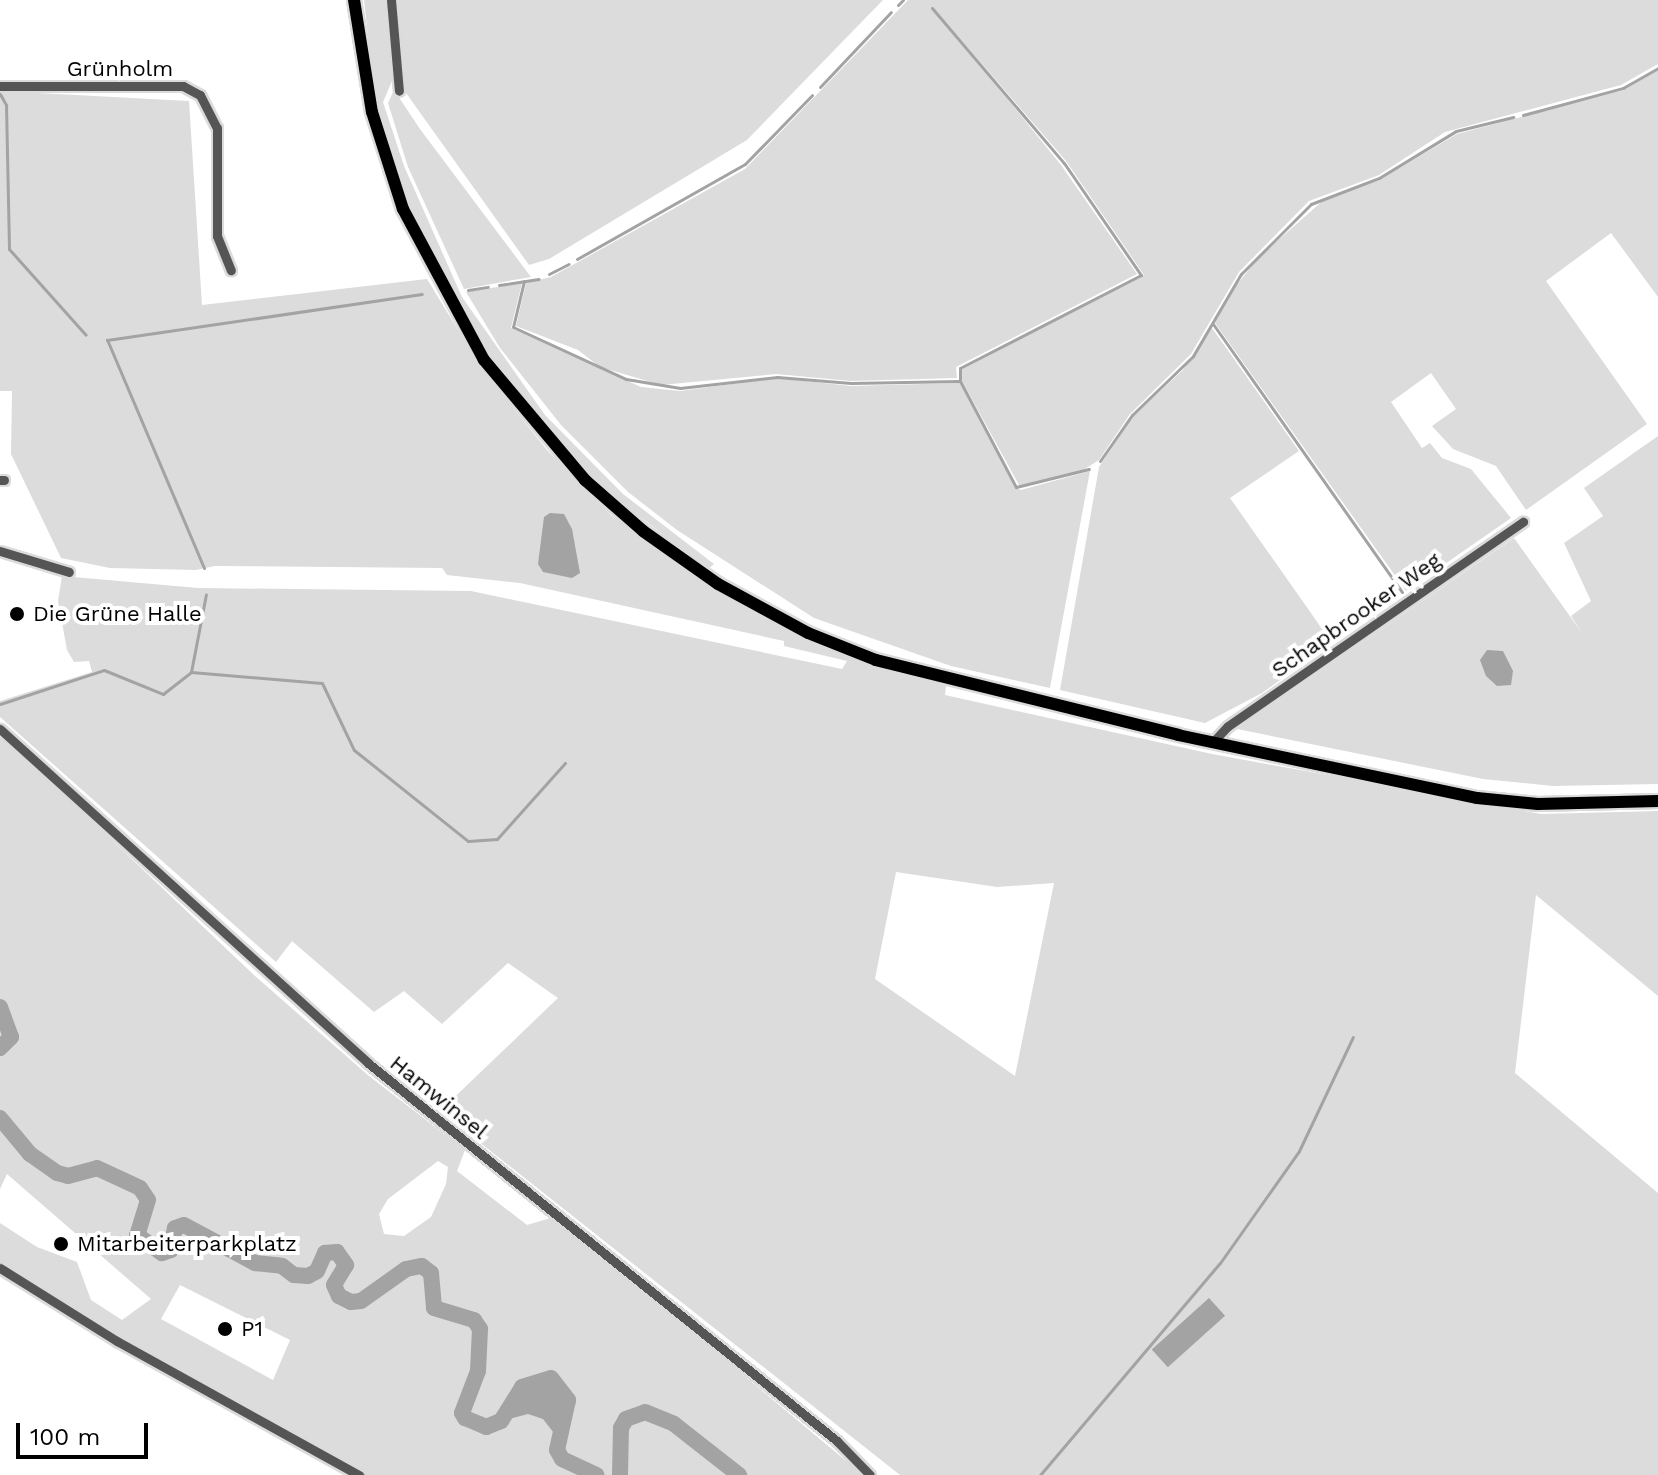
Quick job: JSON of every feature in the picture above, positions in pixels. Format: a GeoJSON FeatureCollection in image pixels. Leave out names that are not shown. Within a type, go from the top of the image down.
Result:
{"type":"FeatureCollection","features":[{"type":"Feature","properties":{"kind":"main road"},"geometry":{"type":"LineString","coordinates":[[354,0],[372,112],[420,249],[491,370],[549,442],[614,506],[680,558],[761,609],[876,660],[1212,743],[1477,798],[1538,804],[1658,801]]}},
{"type":"Feature","properties":{"kind":"street"},"geometry":{"type":"LineString","coordinates":[[391,0],[399,91]]}},
{"type":"Feature","properties":{"kind":"street","name":"Grünholm"},"geometry":{"type":"LineString","coordinates":[[0,86],[183,86],[200,95],[217,128],[217,236],[231,270]]}},
{"type":"Feature","properties":{"kind":"street","name":"Schapbrooker Weg"},"geometry":{"type":"LineString","coordinates":[[1212,743],[1228,726],[1523,522]]}},
{"type":"Feature","properties":{"kind":"street"},"geometry":{"type":"LineString","coordinates":[[0,551],[69,572]]}},
{"type":"Feature","properties":{"kind":"street","name":"Hamwinsel"},"geometry":{"type":"LineString","coordinates":[[0,729],[368,1063],[837,1441],[870,1475]]}},
{"type":"Feature","properties":{"kind":"street"},"geometry":{"type":"LineString","coordinates":[[0,1268],[117,1341],[359,1475]]}},
{"type":"Feature","properties":{"kind":"shaded area"},"geometry":{"type":"Polygon","coordinates":[[[364,0],[388,0],[392,81],[383,102],[404,166],[462,297],[545,415],[623,494],[714,564],[708,569],[617,499],[562,446],[487,351],[455,300],[410,206],[376,110],[364,0]]]}},
{"type":"Feature","properties":{"kind":"shaded area"},"geometry":{"type":"Polygon","coordinates":[[[398,0],[883,0],[747,140],[549,259],[529,265],[406,93],[399,62],[398,0]]]}},
{"type":"Feature","properties":{"kind":"shaded area"},"geometry":{"type":"Polygon","coordinates":[[[908,0],[1658,0],[1658,64],[1621,85],[1445,132],[1379,175],[1309,201],[1239,272],[1191,354],[1130,414],[1099,460],[1080,472],[1020,487],[962,381],[961,370],[1144,275],[1066,161],[932,6],[1061,165],[1137,274],[956,367],[957,378],[851,381],[776,374],[661,385],[600,367],[578,350],[516,326],[526,283],[551,277],[745,169],[908,0]]]}},
{"type":"Feature","properties":{"kind":"shaded area"},"geometry":{"type":"Polygon","coordinates":[[[1658,70],[1658,297],[1611,233],[1546,281],[1647,424],[1526,510],[1496,466],[1453,449],[1432,426],[1456,409],[1431,373],[1391,402],[1422,448],[1430,443],[1442,458],[1471,469],[1511,518],[1406,591],[1215,323],[1231,292],[1259,257],[1326,198],[1379,180],[1457,134],[1624,90],[1658,70]]]}},
{"type":"Feature","properties":{"kind":"shaded area"},"geometry":{"type":"Polygon","coordinates":[[[394,90],[531,277],[464,289],[408,167],[388,103],[394,90]]]}},
{"type":"Feature","properties":{"kind":"shaded area"},"geometry":{"type":"Polygon","coordinates":[[[0,91],[189,101],[202,305],[427,279],[483,371],[547,450],[611,515],[720,593],[781,627],[877,666],[946,686],[945,695],[1212,754],[1541,814],[1658,811],[1658,996],[1536,895],[1515,1073],[1658,1193],[1658,1475],[900,1475],[440,1111],[558,998],[508,963],[442,1024],[404,991],[374,1012],[292,941],[276,962],[0,717],[0,701],[92,672],[89,661],[74,662],[67,650],[58,601],[62,576],[198,588],[471,591],[842,669],[847,661],[784,646],[784,641],[520,583],[447,575],[442,568],[110,568],[61,558],[11,454],[12,391],[0,391],[0,91]],[[896,872],[875,979],[1015,1076],[1054,883],[997,887],[896,872]]]}},
{"type":"Feature","properties":{"kind":"shaded area"},"geometry":{"type":"Polygon","coordinates":[[[522,283],[511,328],[641,387],[680,391],[777,378],[851,386],[960,383],[1015,487],[1021,490],[1090,471],[1050,688],[951,666],[814,618],[677,530],[628,492],[561,425],[500,348],[466,292],[522,283]]]}},
{"type":"Feature","properties":{"kind":"shaded area"},"geometry":{"type":"Polygon","coordinates":[[[1212,328],[1299,451],[1230,498],[1332,643],[1262,693],[1205,723],[1060,690],[1099,467],[1133,416],[1182,371],[1212,328]]]}},
{"type":"Feature","properties":{"kind":"shaded area"},"geometry":{"type":"Polygon","coordinates":[[[1658,436],[1658,784],[1553,786],[1483,779],[1237,729],[1514,538],[1582,633],[1571,616],[1591,601],[1564,543],[1603,516],[1584,488],[1658,436]]]}},
{"type":"Feature","properties":{"kind":"shaded area"},"geometry":{"type":"Polygon","coordinates":[[[550,513],[564,514],[572,529],[580,573],[572,578],[543,572],[538,564],[544,517],[550,513]]]}},
{"type":"Feature","properties":{"kind":"shaded area"},"geometry":{"type":"Polygon","coordinates":[[[1487,650],[1503,651],[1513,671],[1511,685],[1497,686],[1486,676],[1480,660],[1487,650]]]}},
{"type":"Feature","properties":{"kind":"shaded area"},"geometry":{"type":"Polygon","coordinates":[[[0,734],[255,976],[369,1076],[465,1150],[457,1171],[527,1225],[554,1217],[863,1475],[359,1475],[0,1268],[0,1223],[37,1247],[77,1262],[91,1300],[122,1320],[151,1299],[7,1174],[0,1189],[0,734]],[[438,1161],[388,1199],[379,1214],[384,1234],[404,1236],[431,1217],[446,1184],[448,1167],[438,1161]],[[180,1285],[161,1319],[273,1380],[290,1340],[180,1285]]]}},
{"type":"Feature","properties":{"kind":"shaded area"},"geometry":{"type":"Polygon","coordinates":[[[1209,1298],[1225,1316],[1168,1367],[1152,1350],[1209,1298]]]}},
{"type":"Feature","properties":{"kind":"shaded area"},"geometry":{"type":"Polygon","coordinates":[[[551,1378],[568,1400],[567,1421],[557,1437],[543,1419],[528,1414],[501,1421],[522,1387],[551,1378]]]}},
{"type":"Feature","properties":{"kind":"waterway"},"geometry":{"type":"LineString","coordinates":[[898,5],[903,0]]}},
{"type":"Feature","properties":{"kind":"waterway"},"geometry":{"type":"LineString","coordinates":[[932,8],[1064,163],[1141,275],[960,368],[960,381]]}},
{"type":"Feature","properties":{"kind":"waterway"},"geometry":{"type":"LineString","coordinates":[[820,87],[891,12]]}},
{"type":"Feature","properties":{"kind":"waterway"},"geometry":{"type":"LineString","coordinates":[[1523,115],[1623,88],[1658,68]]}},
{"type":"Feature","properties":{"kind":"waterway"},"geometry":{"type":"LineString","coordinates":[[0,94],[6,105],[9,249],[86,335]]}},
{"type":"Feature","properties":{"kind":"waterway"},"geometry":{"type":"LineString","coordinates":[[577,259],[745,164],[812,95]]}},
{"type":"Feature","properties":{"kind":"waterway"},"geometry":{"type":"LineString","coordinates":[[1100,461],[1132,415],[1193,356],[1241,274],[1311,204],[1379,178],[1456,131],[1513,117]]}},
{"type":"Feature","properties":{"kind":"waterway"},"geometry":{"type":"LineString","coordinates":[[549,274],[569,264]]}},
{"type":"Feature","properties":{"kind":"waterway"},"geometry":{"type":"LineString","coordinates":[[499,285],[539,279]]}},
{"type":"Feature","properties":{"kind":"waterway"},"geometry":{"type":"LineString","coordinates":[[524,281],[513,327],[626,379],[680,388],[777,377],[851,383],[960,381],[1016,487],[1089,469]]}},
{"type":"Feature","properties":{"kind":"waterway"},"geometry":{"type":"LineString","coordinates":[[468,290],[488,287]]}},
{"type":"Feature","properties":{"kind":"waterway"},"geometry":{"type":"LineString","coordinates":[[204,568],[107,340],[422,294]]}},
{"type":"Feature","properties":{"kind":"waterway"},"geometry":{"type":"LineString","coordinates":[[1213,324],[1402,592]]}},
{"type":"Feature","properties":{"kind":"waterway"},"geometry":{"type":"LineString","coordinates":[[0,704],[104,670],[163,694],[191,672],[206,594]]}},
{"type":"Feature","properties":{"kind":"waterway"},"geometry":{"type":"LineString","coordinates":[[191,672],[322,683],[354,750],[468,841],[497,839],[565,763]]}},
{"type":"Feature","properties":{"kind":"waterway"},"geometry":{"type":"LineString","coordinates":[[0,1007],[11,1037],[0,1048]]}},
{"type":"Feature","properties":{"kind":"waterway"},"geometry":{"type":"LineString","coordinates":[[1040,1475],[1220,1263],[1299,1151],[1353,1037]]}},
{"type":"Feature","properties":{"kind":"waterway"},"geometry":{"type":"LineString","coordinates":[[0,1118],[30,1154],[57,1173],[68,1176],[97,1168],[140,1188],[148,1200],[137,1235],[162,1253],[171,1250],[175,1228],[184,1225],[255,1263],[282,1266],[294,1275],[308,1276],[317,1271],[325,1253],[337,1252],[346,1265],[334,1285],[339,1296],[351,1302],[361,1301],[406,1269],[422,1266],[431,1273],[434,1308],[474,1320],[480,1329],[478,1371],[462,1413],[465,1418],[486,1427],[501,1421],[522,1387],[551,1378],[568,1400],[557,1450],[562,1459],[596,1475]]}},
{"type":"Feature","properties":{"kind":"waterway"},"geometry":{"type":"LineString","coordinates":[[620,1475],[621,1428],[626,1419],[645,1412],[674,1424],[739,1475]]}},
{"type":"Feature","properties":{"kind":"place","name":"Die Grüne Halle"},"geometry":{"type":"Point","coordinates":[17,614]}},
{"type":"Feature","properties":{"kind":"place","name":"Mitarbeiterparkplatz"},"geometry":{"type":"Point","coordinates":[61,1244]}},
{"type":"Feature","properties":{"kind":"place","name":"P1"},"geometry":{"type":"Point","coordinates":[225,1329]}}]}
